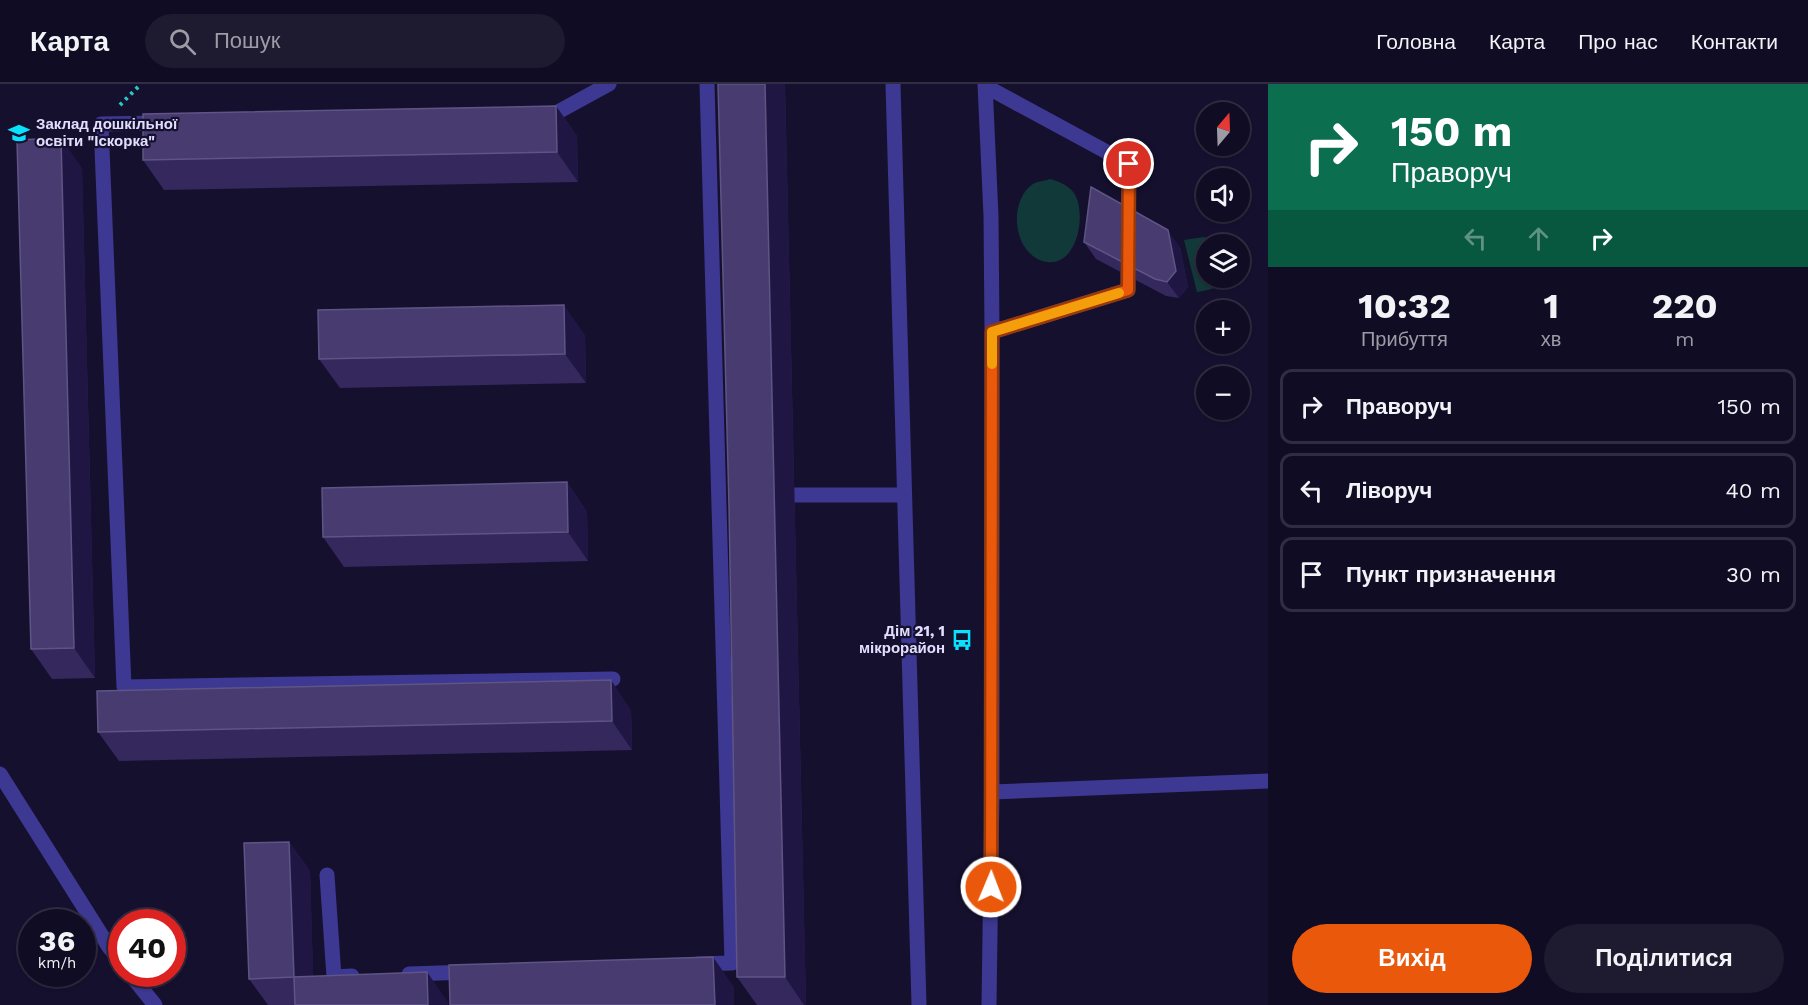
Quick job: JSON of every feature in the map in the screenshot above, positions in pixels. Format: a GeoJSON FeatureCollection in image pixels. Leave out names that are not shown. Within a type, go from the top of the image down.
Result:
{"type":"FeatureCollection","features":[{"type":"Feature","properties":{"kind":"street"},"geometry":{"type":"LineString","coordinates":[[532,114],[556,113],[609,84]]}},
{"type":"Feature","properties":{"kind":"street"},"geometry":{"type":"LineString","coordinates":[[685,964],[732,963],[707,84]]}},
{"type":"Feature","properties":{"kind":"street"},"geometry":{"type":"LineString","coordinates":[[893,84],[919,1005]]}},
{"type":"Feature","properties":{"kind":"street"},"geometry":{"type":"LineString","coordinates":[[985,85],[1129,164],[1128,290],[992,332]]}},
{"type":"Feature","properties":{"kind":"street"},"geometry":{"type":"LineString","coordinates":[[985,85],[991,216],[992,332],[992,792],[989,1005]]}},
{"type":"Feature","properties":{"kind":"street"},"geometry":{"type":"LineString","coordinates":[[173,123],[101,124],[124,687],[613,679]]}},
{"type":"Feature","properties":{"kind":"street"},"geometry":{"type":"LineString","coordinates":[[718,495],[739,496]]}},
{"type":"Feature","properties":{"kind":"street"},"geometry":{"type":"LineString","coordinates":[[795,495],[904,495]]}},
{"type":"Feature","properties":{"kind":"street"},"geometry":{"type":"LineString","coordinates":[[0,774],[108,945]]}},
{"type":"Feature","properties":{"kind":"street"},"geometry":{"type":"LineString","coordinates":[[992,792],[1268,781]]}},
{"type":"Feature","properties":{"kind":"street"},"geometry":{"type":"LineString","coordinates":[[327,875],[333,977],[368,976]]}},
{"type":"Feature","properties":{"kind":"street"},"geometry":{"type":"LineString","coordinates":[[391,975],[460,978],[483,972]]}},
{"type":"Feature","properties":{"kind":"street"},"geometry":{"type":"LineString","coordinates":[[140,987],[155,1005]]}},
{"type":"Feature","properties":{"kind":"green space"},"geometry":{"type":"Polygon","coordinates":[[[1050,179],[1063,184],[1074,193],[1080,213],[1073,247],[1066,256],[1058,261],[1047,262],[1036,258],[1027,250],[1021,240],[1017,215],[1019,203],[1025,192],[1035,183],[1050,179]]]}},
{"type":"Feature","properties":{"kind":"green space"},"geometry":{"type":"Polygon","coordinates":[[[1196,238],[1196,288],[1184,240],[1196,238]]]}},
{"type":"Feature","properties":{"kind":"green space"},"geometry":{"type":"Polygon","coordinates":[[[1196,288],[1214,288],[1209,290],[1197,292],[1196,288]]]}},
{"type":"Feature","properties":{"kind":"building"},"geometry":{"type":"Polygon","coordinates":[[[718,84],[765,84],[785,977],[737,977],[729,506],[718,84]]]}},
{"type":"Feature","properties":{"kind":"building"},"geometry":{"type":"Polygon","coordinates":[[[556,106],[557,152],[143,160],[143,114],[556,106]]]}},
{"type":"Feature","properties":{"kind":"building"},"geometry":{"type":"Polygon","coordinates":[[[61,138],[74,648],[31,649],[17,140],[61,138]]]}},
{"type":"Feature","properties":{"kind":"building"},"geometry":{"type":"Polygon","coordinates":[[[1091,187],[1168,230],[1176,271],[1167,282],[1155,279],[1084,242],[1091,187]]]}},
{"type":"Feature","properties":{"kind":"building"},"geometry":{"type":"Polygon","coordinates":[[[564,305],[565,354],[319,359],[318,310],[564,305]]]}},
{"type":"Feature","properties":{"kind":"building"},"geometry":{"type":"Polygon","coordinates":[[[567,482],[568,532],[323,537],[322,488],[567,482]]]}},
{"type":"Feature","properties":{"kind":"building"},"geometry":{"type":"Polygon","coordinates":[[[611,680],[612,721],[98,732],[97,691],[611,680]]]}},
{"type":"Feature","properties":{"kind":"building"},"geometry":{"type":"Polygon","coordinates":[[[289,842],[294,977],[249,979],[244,843],[289,842]]]}},
{"type":"Feature","properties":{"kind":"building"},"geometry":{"type":"Polygon","coordinates":[[[713,957],[715,1005],[450,1005],[449,965],[713,957]]]}},
{"type":"Feature","properties":{"kind":"building"},"geometry":{"type":"Polygon","coordinates":[[[427,972],[428,1005],[295,1005],[294,977],[427,972]]]}},
{"type":"Feature","properties":{"kind":"slow traffic"},"geometry":{"type":"LineString","coordinates":[[992,364],[992,332],[1119,293]]}},
{"type":"Feature","properties":{"kind":"place","name":"Заклад дошкільної освіти \"Іскорка\""},"geometry":{"type":"Point","coordinates":[19,133]}},
{"type":"Feature","properties":{"kind":"place","name":"Дім 21, 1 мікрорайон"},"geometry":{"type":"Point","coordinates":[962,640]}},
{"type":"Feature","properties":{"kind":"route"},"geometry":{"type":"LineString","coordinates":[[991,887],[992,332],[1128,290],[1129,164]]}}]}
